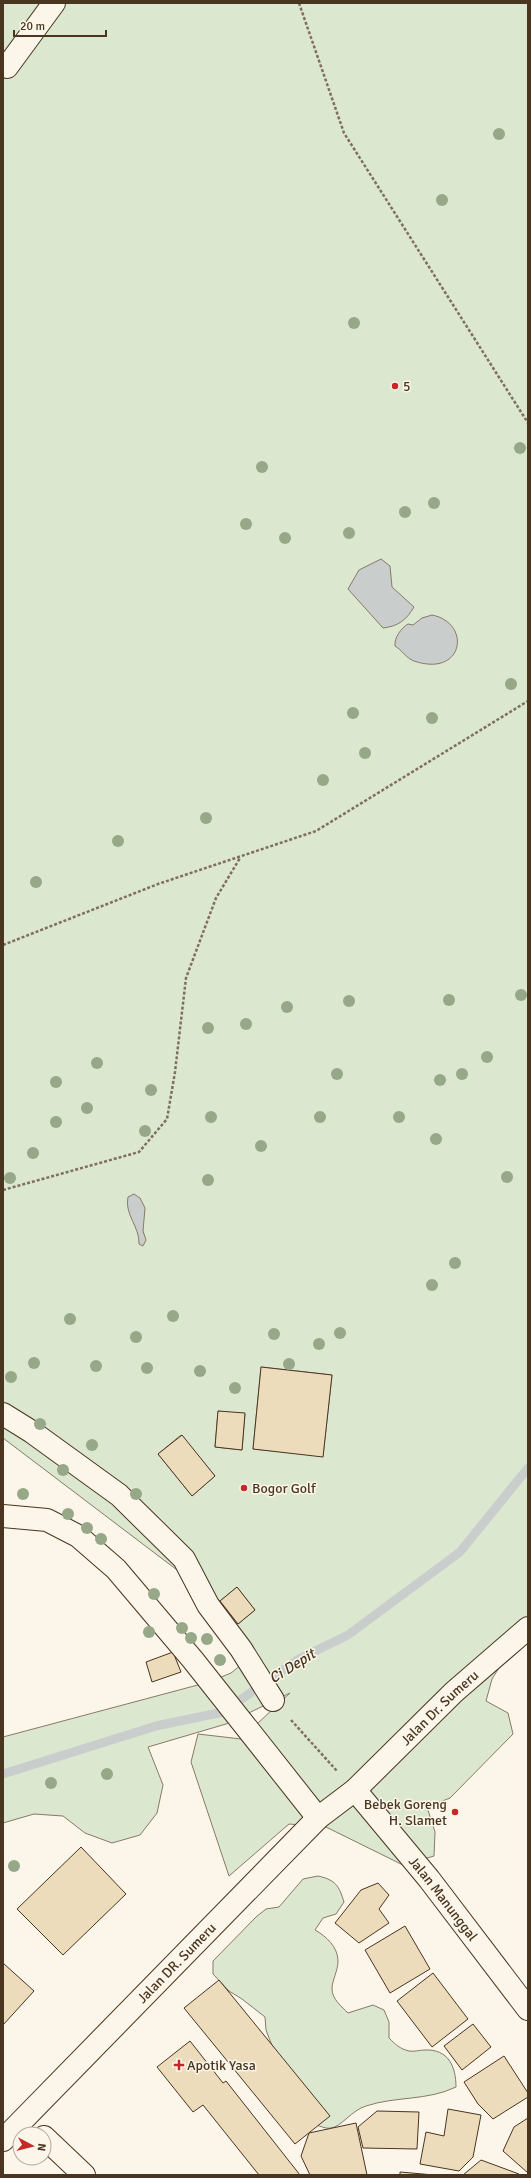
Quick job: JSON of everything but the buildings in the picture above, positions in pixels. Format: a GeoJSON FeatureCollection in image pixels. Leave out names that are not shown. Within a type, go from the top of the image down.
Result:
{"type":"FeatureCollection","features":[{"type":"Feature","properties":{"kind":"street"},"geometry":{"type":"LineString","coordinates":[[7,67],[54,3]]}},
{"type":"Feature","properties":{"kind":"street"},"geometry":{"type":"LineString","coordinates":[[3,1414],[32,1432],[119,1495],[184,1559],[208,1605],[241,1649],[273,1700]]}},
{"type":"Feature","properties":{"kind":"street"},"geometry":{"type":"LineString","coordinates":[[3,1516],[47,1520],[78,1536],[116,1569],[193,1660],[318,1818]]}},
{"type":"Feature","properties":{"kind":"street","name":"Jalan Dr. Sumeru"},"geometry":{"type":"LineString","coordinates":[[355,1790],[454,1692],[528,1628]]}},
{"type":"Feature","properties":{"kind":"street","name":"Jalan DR. Sumeru"},"geometry":{"type":"LineString","coordinates":[[3,2140],[318,1818],[355,1790]]}},
{"type":"Feature","properties":{"kind":"street","name":"Jalan Manunggal"},"geometry":{"type":"LineString","coordinates":[[355,1790],[429,1879],[528,2009]]}},
{"type":"Feature","properties":{"kind":"street"},"geometry":{"type":"LineString","coordinates":[[25,2117],[33,2126]]}},
{"type":"Feature","properties":{"kind":"street"},"geometry":{"type":"LineString","coordinates":[[52,2145],[84,2175]]}},
{"type":"Feature","properties":{"kind":"path"},"geometry":{"type":"LineString","coordinates":[[299,3],[344,133],[528,423]]}},
{"type":"Feature","properties":{"kind":"path"},"geometry":{"type":"LineString","coordinates":[[3,945],[158,884],[316,831],[528,702]]}},
{"type":"Feature","properties":{"kind":"path"},"geometry":{"type":"LineString","coordinates":[[3,1190],[139,1152],[167,1119],[175,1072],[186,978],[216,898],[240,857]]}},
{"type":"Feature","properties":{"kind":"path"},"geometry":{"type":"LineString","coordinates":[[273,1700],[355,1790]]}},
{"type":"Feature","properties":{"kind":"green space","name":"Bogor Golf"},"geometry":{"type":"Polygon","coordinates":[[[3,3],[528,3],[528,1642],[507,1655],[492,1679],[486,1701],[508,1713],[513,1734],[450,1798],[427,1807],[435,1832],[434,1856],[403,1865],[326,1827],[289,1824],[229,1876],[191,1762],[198,1734],[241,1739],[290,1693],[226,1724],[148,1747],[163,1785],[157,1813],[140,1835],[112,1843],[85,1833],[63,1816],[34,1814],[3,1823],[3,1737],[209,1682],[231,1673],[252,1656],[210,1595],[3,1438],[3,3]],[[261,1367],[253,1449],[323,1456],[332,1375],[261,1367]],[[218,1411],[215,1447],[242,1450],[245,1414],[218,1411]],[[181,1435],[158,1454],[192,1496],[215,1476],[181,1435]],[[237,1587],[220,1601],[238,1624],[255,1610],[237,1587]]]}},
{"type":"Feature","properties":{"kind":"green space"},"geometry":{"type":"Polygon","coordinates":[[[318,1876],[336,1884],[344,1902],[336,1914],[323,1918],[315,1930],[331,1942],[336,1951],[338,1965],[332,1989],[335,1999],[348,2013],[373,2005],[384,2010],[389,2022],[389,2038],[398,2046],[406,2050],[433,2050],[440,2052],[449,2060],[456,2079],[456,2087],[423,2097],[389,2101],[366,2106],[356,2111],[339,2125],[329,2128],[316,2125],[271,2043],[266,2030],[265,2017],[229,1991],[213,1974],[213,1961],[256,1917],[266,1909],[279,1907],[303,1879],[318,1876]]]}},
{"type":"Feature","properties":{"kind":"shaded area"},"geometry":{"type":"Polygon","coordinates":[[[381,559],[390,566],[392,587],[414,607],[402,622],[383,628],[348,589],[359,570],[381,559]]]}},
{"type":"Feature","properties":{"kind":"shaded area"},"geometry":{"type":"Polygon","coordinates":[[[432,615],[445,620],[453,628],[457,638],[457,647],[452,656],[444,662],[431,664],[414,661],[395,646],[397,637],[408,624],[413,625],[422,618],[432,615]]]}},
{"type":"Feature","properties":{"kind":"shaded area"},"geometry":{"type":"Polygon","coordinates":[[[134,1194],[140,1198],[145,1208],[143,1231],[146,1240],[143,1246],[139,1244],[139,1238],[128,1209],[128,1197],[134,1194]]]}},
{"type":"Feature","properties":{"kind":"waterway","name":"Ci Depit"},"geometry":{"type":"LineString","coordinates":[[3,1774],[156,1726],[223,1712],[299,1659],[348,1635],[460,1552],[528,1468]]}},
{"type":"Feature","properties":{"kind":"place","name":"5"},"geometry":{"type":"Point","coordinates":[395,386]}},
{"type":"Feature","properties":{"kind":"place","name":"Bogor Golf"},"geometry":{"type":"Point","coordinates":[244,1488]}},
{"type":"Feature","properties":{"kind":"place","name":"Bebek Goreng H. Slamet"},"geometry":{"type":"Point","coordinates":[455,1812]}},
{"type":"Feature","properties":{"kind":"place","name":"Apotik Yasa"},"geometry":{"type":"Point","coordinates":[179,2065]}}]}
